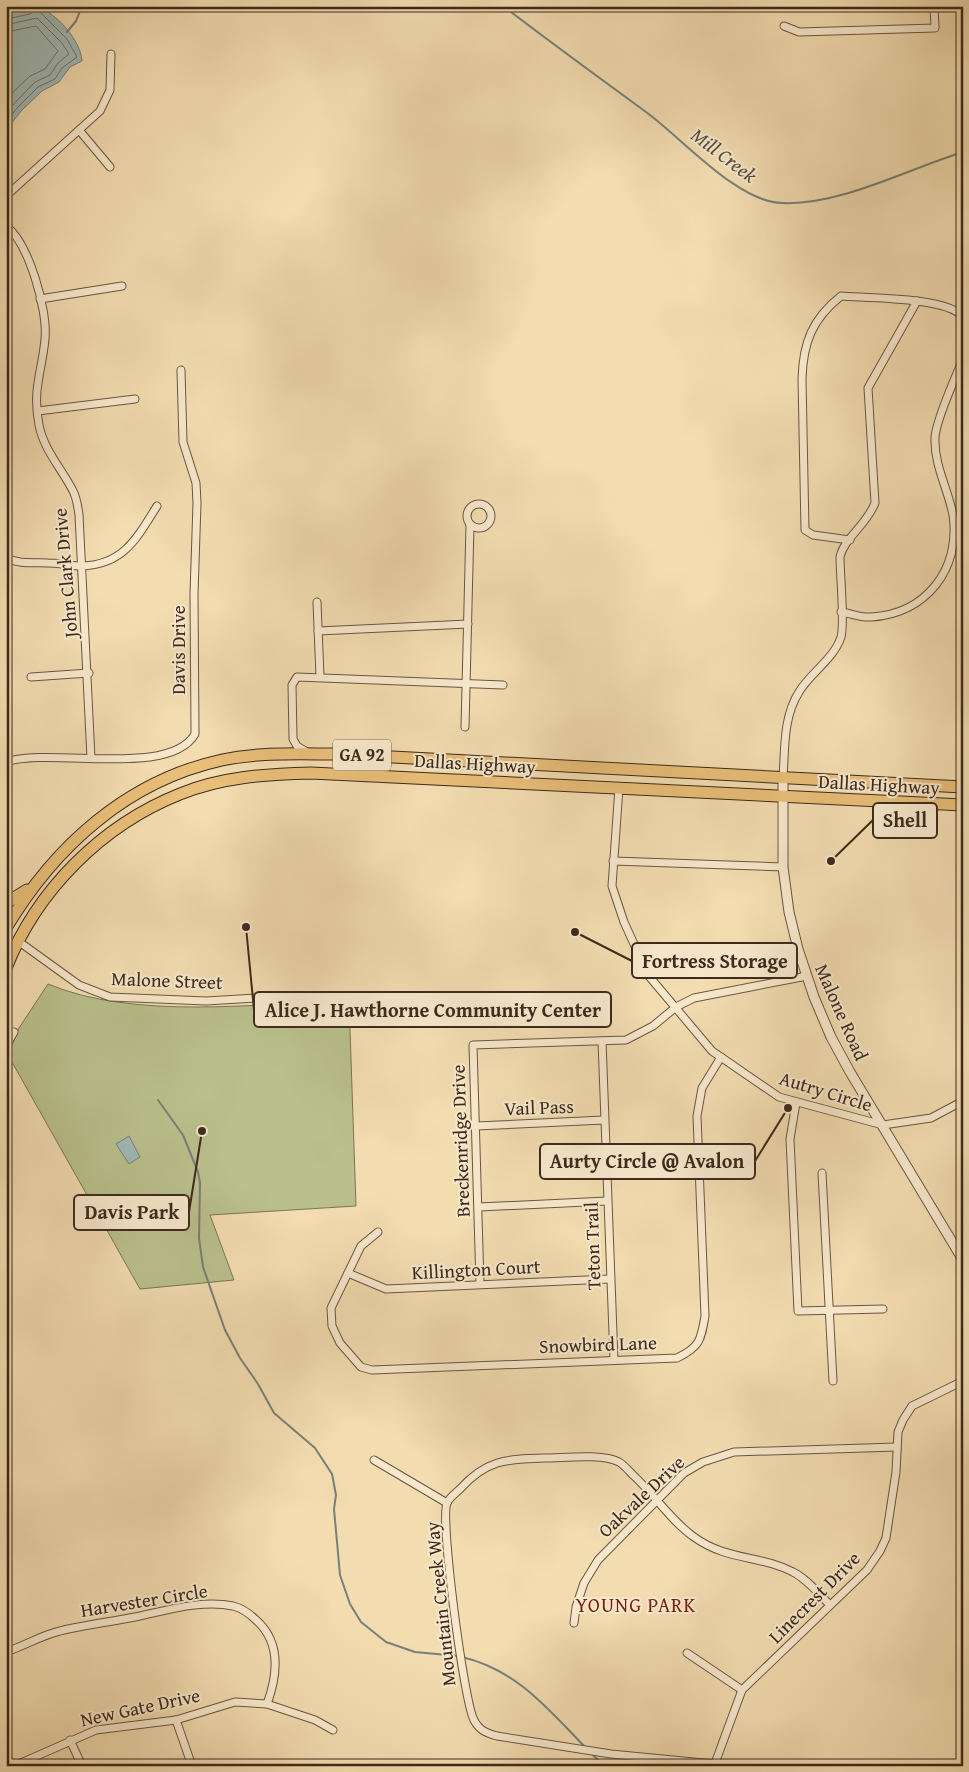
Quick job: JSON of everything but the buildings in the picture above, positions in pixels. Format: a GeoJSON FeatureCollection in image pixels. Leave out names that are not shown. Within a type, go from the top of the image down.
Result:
{"type":"FeatureCollection","features":[{"type":"Feature","properties":{"kind":"main road","name":"Dallas Highway"},"geometry":{"type":"LineString","coordinates":[[6,929],[34,885],[91,825],[127,799],[164,780],[213,763],[244,757],[309,754],[963,787]]}},
{"type":"Feature","properties":{"kind":"main road","name":"Dallas Highway"},"geometry":{"type":"LineString","coordinates":[[6,968],[18,941],[54,887],[73,865],[97,843],[146,810],[182,793],[203,786],[260,775],[311,773],[963,805]]}},
{"type":"Feature","properties":{"kind":"main road"},"geometry":{"type":"LineString","coordinates":[[6,903],[34,885]]}},
{"type":"Feature","properties":{"kind":"main road","name":"Malone Street"},"geometry":{"type":"LineString","coordinates":[[6,929],[18,941]]}},
{"type":"Feature","properties":{"kind":"street"},"geometry":{"type":"LineString","coordinates":[[784,26],[800,32],[935,28],[934,6]]}},
{"type":"Feature","properties":{"kind":"street"},"geometry":{"type":"LineString","coordinates":[[6,196],[100,112],[110,90],[111,54]]}},
{"type":"Feature","properties":{"kind":"street"},"geometry":{"type":"LineString","coordinates":[[80,130],[110,166]]}},
{"type":"Feature","properties":{"kind":"street","name":"John Clark Drive"},"geometry":{"type":"LineString","coordinates":[[6,226],[12,231],[29,258],[40,299],[45,337],[35,390],[39,427],[50,453],[75,495],[79,515],[89,673],[91,758]]}},
{"type":"Feature","properties":{"kind":"street"},"geometry":{"type":"LineString","coordinates":[[40,299],[122,286]]}},
{"type":"Feature","properties":{"kind":"street"},"geometry":{"type":"LineString","coordinates":[[850,540],[813,535],[805,530],[802,379],[803,354],[806,340],[816,324],[842,296],[917,301],[954,308],[963,317]]}},
{"type":"Feature","properties":{"kind":"street"},"geometry":{"type":"LineString","coordinates":[[783,778],[791,705],[812,673],[836,648],[841,636],[840,557],[842,547],[870,516],[875,503],[868,388],[917,301]]}},
{"type":"Feature","properties":{"kind":"street"},"geometry":{"type":"LineString","coordinates":[[841,612],[870,617],[919,603],[937,585],[946,570],[953,552],[953,514],[935,452],[935,434],[963,359]]}},
{"type":"Feature","properties":{"kind":"street","name":"Davis Drive"},"geometry":{"type":"LineString","coordinates":[[6,762],[32,757],[129,760],[145,758],[182,748],[190,743],[194,734],[194,594],[197,503],[196,483],[183,442],[181,370]]}},
{"type":"Feature","properties":{"kind":"street"},"geometry":{"type":"LineString","coordinates":[[38,411],[135,399]]}},
{"type":"Feature","properties":{"kind":"street"},"geometry":{"type":"LineString","coordinates":[[6,558],[30,564],[47,562],[83,566],[117,558],[129,548],[157,506]]}},
{"type":"Feature","properties":{"kind":"street"},"geometry":{"type":"LineString","coordinates":[[466,727],[470,525]]}},
{"type":"Feature","properties":{"kind":"street"},"geometry":{"type":"LineString","coordinates":[[317,602],[320,677]]}},
{"type":"Feature","properties":{"kind":"street"},"geometry":{"type":"LineString","coordinates":[[318,632],[468,624]]}},
{"type":"Feature","properties":{"kind":"street"},"geometry":{"type":"LineString","coordinates":[[31,677],[89,673]]}},
{"type":"Feature","properties":{"kind":"street"},"geometry":{"type":"LineString","coordinates":[[309,754],[297,746],[293,739],[292,685],[297,677],[503,685]]}},
{"type":"Feature","properties":{"kind":"street"},"geometry":{"type":"LineString","coordinates":[[278,754],[285,750],[293,739]]}},
{"type":"Feature","properties":{"kind":"street","name":"Malone Road"},"geometry":{"type":"LineString","coordinates":[[783,778],[783,866],[789,912],[807,976],[830,1037],[963,1260]]}},
{"type":"Feature","properties":{"kind":"street","name":"Autry Circle"},"geometry":{"type":"LineString","coordinates":[[619,788],[612,886],[636,952],[648,975],[712,1051],[779,1097],[796,1103],[861,1117],[883,1125],[931,1118],[963,1101]]}},
{"type":"Feature","properties":{"kind":"street"},"geometry":{"type":"LineString","coordinates":[[613,861],[783,866]]}},
{"type":"Feature","properties":{"kind":"street","name":"Malone Street"},"geometry":{"type":"LineString","coordinates":[[18,941],[73,981],[105,996],[129,999],[206,1000],[289,996]]}},
{"type":"Feature","properties":{"kind":"street","name":"Breckenridge Drive"},"geometry":{"type":"LineString","coordinates":[[480,1284],[473,1045],[626,1040],[653,1026],[676,1007],[694,998],[807,976]]}},
{"type":"Feature","properties":{"kind":"street"},"geometry":{"type":"LineString","coordinates":[[6,1046],[14,1032]]}},
{"type":"Feature","properties":{"kind":"street","name":"Teton Trail"},"geometry":{"type":"LineString","coordinates":[[602,1040],[609,1279],[614,1360]]}},
{"type":"Feature","properties":{"kind":"street","name":"Snowbird Lane"},"geometry":{"type":"LineString","coordinates":[[378,1232],[361,1246],[331,1308],[332,1326],[340,1343],[361,1367],[372,1370],[677,1358],[690,1352],[701,1340],[705,1316],[697,1116],[702,1088],[720,1057]]}},
{"type":"Feature","properties":{"kind":"street"},"geometry":{"type":"LineString","coordinates":[[796,1103],[790,1139],[798,1311],[883,1309]]}},
{"type":"Feature","properties":{"kind":"street","name":"Vail Pass"},"geometry":{"type":"LineString","coordinates":[[476,1126],[604,1120]]}},
{"type":"Feature","properties":{"kind":"street"},"geometry":{"type":"LineString","coordinates":[[822,1173],[833,1381]]}},
{"type":"Feature","properties":{"kind":"street"},"geometry":{"type":"LineString","coordinates":[[479,1207],[607,1201]]}},
{"type":"Feature","properties":{"kind":"street","name":"Killington Court"},"geometry":{"type":"LineString","coordinates":[[348,1273],[386,1289],[609,1279]]}},
{"type":"Feature","properties":{"kind":"street","name":"Linecrest Drive"},"geometry":{"type":"LineString","coordinates":[[714,1765],[742,1690],[829,1604],[867,1570],[880,1552],[886,1538],[896,1472],[898,1432],[912,1406],[963,1381]]}},
{"type":"Feature","properties":{"kind":"street","name":"Oakvale Drive"},"geometry":{"type":"LineString","coordinates":[[574,1623],[576,1607],[584,1583],[598,1560],[684,1473],[703,1462],[734,1452],[897,1447]]}},
{"type":"Feature","properties":{"kind":"street","name":"Mountain Creek Way"},"geometry":{"type":"LineString","coordinates":[[714,1765],[611,1754],[482,1732],[474,1720],[468,1704],[464,1681],[448,1560],[445,1519],[447,1503],[472,1476],[489,1464],[513,1459],[587,1458],[619,1462],[693,1536],[731,1555],[792,1572],[808,1583],[829,1604]]}},
{"type":"Feature","properties":{"kind":"street"},"geometry":{"type":"LineString","coordinates":[[374,1460],[447,1503]]}},
{"type":"Feature","properties":{"kind":"street","name":"Harvester Circle"},"geometry":{"type":"LineString","coordinates":[[6,1652],[58,1631],[187,1607],[235,1606],[261,1624],[270,1635],[274,1647],[275,1676],[267,1704]]}},
{"type":"Feature","properties":{"kind":"street"},"geometry":{"type":"LineString","coordinates":[[687,1652],[742,1690]]}},
{"type":"Feature","properties":{"kind":"street","name":"New Gate Drive"},"geometry":{"type":"LineString","coordinates":[[14,1766],[96,1730],[176,1720],[235,1702],[267,1704],[315,1720],[333,1730]]}},
{"type":"Feature","properties":{"kind":"street"},"geometry":{"type":"LineString","coordinates":[[176,1720],[192,1766]]}},
{"type":"Feature","properties":{"kind":"street"},"geometry":{"type":"LineString","coordinates":[[70,1740],[82,1766]]}},
{"type":"Feature","properties":{"kind":"green space"},"geometry":{"type":"Polygon","coordinates":[[[48,984],[82,995],[118,1002],[157,1006],[236,1006],[349,1000],[356,1206],[210,1215],[234,1280],[140,1289],[8,1055],[19,1028],[48,984]]]}},
{"type":"Feature","properties":{"kind":"water"},"geometry":{"type":"Polygon","coordinates":[[[37,7],[52,15],[66,28],[81,53],[82,61],[70,67],[59,82],[42,91],[22,110],[6,130],[6,14],[37,7]]]}},
{"type":"Feature","properties":{"kind":"water"},"geometry":{"type":"Polygon","coordinates":[[[129,1136],[140,1157],[129,1164],[116,1144],[129,1136]]]}},
{"type":"Feature","properties":{"kind":"waterway"},"geometry":{"type":"LineString","coordinates":[[67,32],[76,21],[82,6]]}},
{"type":"Feature","properties":{"kind":"waterway","name":"Mill Creek"},"geometry":{"type":"LineString","coordinates":[[503,6],[646,112],[729,181],[765,200],[782,203],[827,199],[850,193],[963,152]]}},
{"type":"Feature","properties":{"kind":"waterway"},"geometry":{"type":"LineString","coordinates":[[158,1100],[183,1135],[198,1172],[200,1183],[199,1238],[203,1267],[225,1330],[274,1413],[315,1448],[332,1474],[336,1495],[334,1509],[340,1575],[350,1604],[361,1622],[386,1642],[415,1652],[458,1656]]}},
{"type":"Feature","properties":{"kind":"waterway"},"geometry":{"type":"LineString","coordinates":[[462,1657],[482,1663],[515,1681],[544,1705],[585,1747]]}},
{"type":"Feature","properties":{"kind":"waterway"},"geometry":{"type":"LineString","coordinates":[[592,1754],[604,1766]]}},
{"type":"Feature","properties":{"kind":"place","name":"Shell"},"geometry":{"type":"Point","coordinates":[831,861]}},
{"type":"Feature","properties":{"kind":"place","name":"Alice J. Hawthorne Community Center"},"geometry":{"type":"Point","coordinates":[246,927]}},
{"type":"Feature","properties":{"kind":"place","name":"Fortress Storage"},"geometry":{"type":"Point","coordinates":[575,932]}},
{"type":"Feature","properties":{"kind":"place","name":"Aurty Circle @ Avalon"},"geometry":{"type":"Point","coordinates":[788,1108]}},
{"type":"Feature","properties":{"kind":"place","name":"Davis Park"},"geometry":{"type":"Point","coordinates":[202,1131]}},
{"type":"Feature","properties":{"kind":"district","name":"YOUNG PARK"},"geometry":{"type":"Point","coordinates":[636,1605]}}]}
